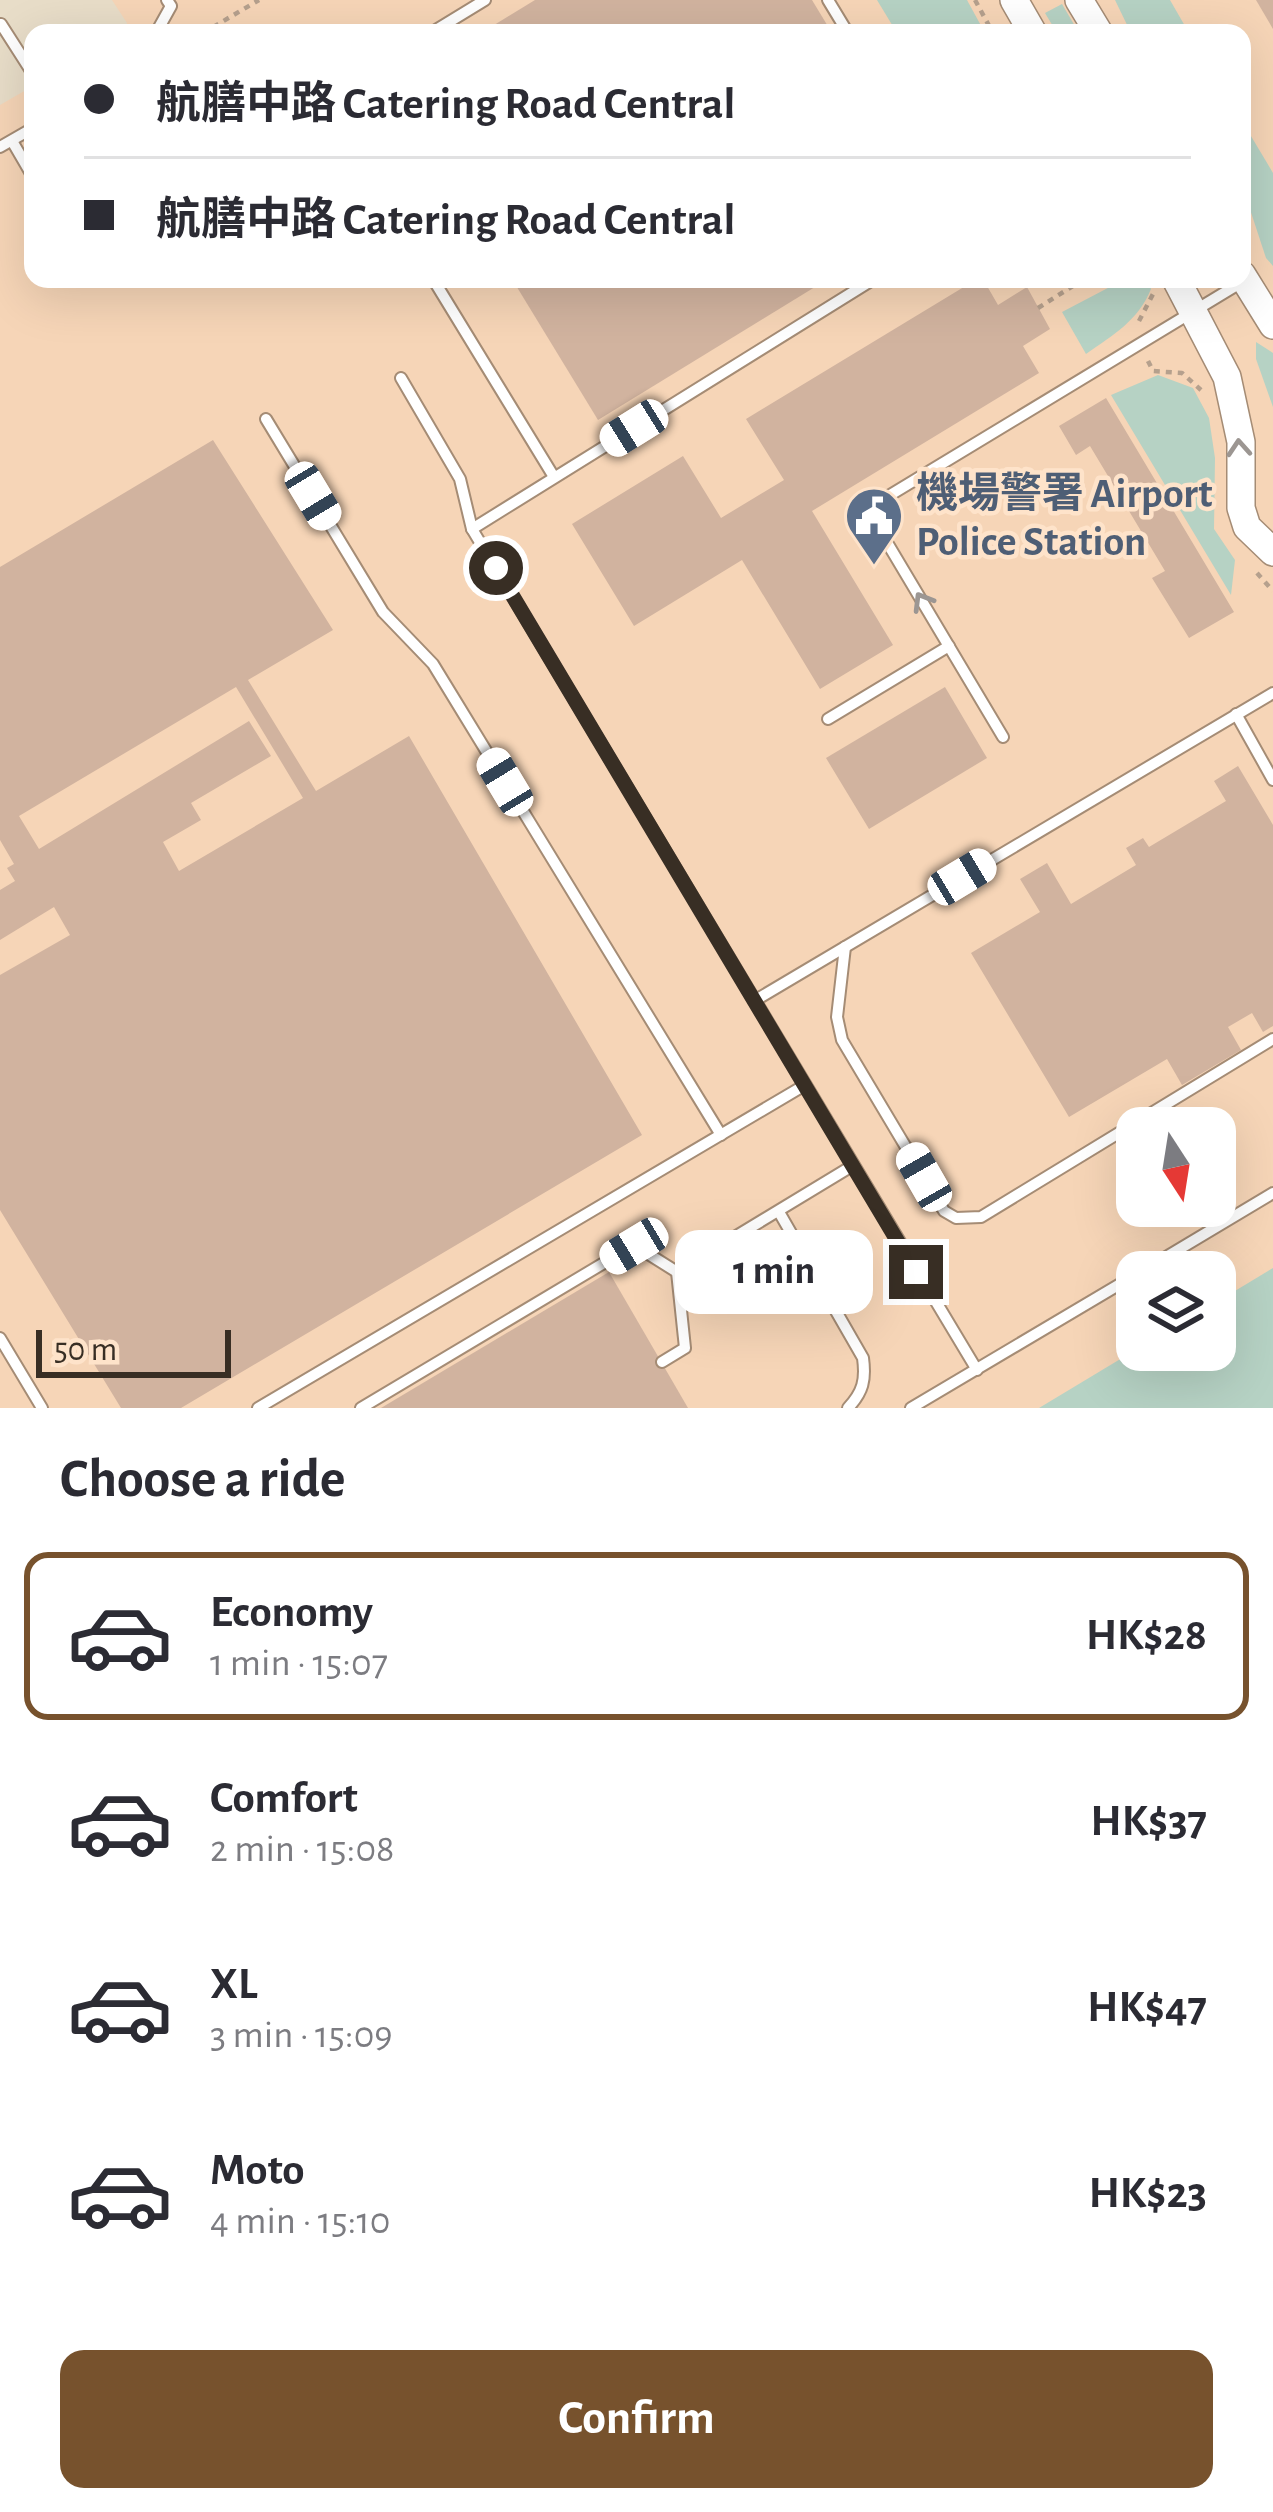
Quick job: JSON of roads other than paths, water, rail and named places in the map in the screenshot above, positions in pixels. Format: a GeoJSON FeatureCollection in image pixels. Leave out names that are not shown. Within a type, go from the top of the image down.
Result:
{"type":"FeatureCollection","features":[{"type":"Feature","properties":{"kind":"street"},"geometry":{"type":"LineString","coordinates":[[1172,288],[1195,311],[1227,377],[1240,442],[1240,508],[1247,526],[1273,552]]}},
{"type":"Feature","properties":{"kind":"street"},"geometry":{"type":"LineString","coordinates":[[1250,288],[1273,325]]}},
{"type":"Feature","properties":{"kind":"lane"},"geometry":{"type":"LineString","coordinates":[[445,24],[484,0]]}},
{"type":"Feature","properties":{"kind":"lane"},"geometry":{"type":"LineString","coordinates":[[2,24],[24,59]]}},
{"type":"Feature","properties":{"kind":"lane"},"geometry":{"type":"LineString","coordinates":[[438,288],[554,477]]}},
{"type":"Feature","properties":{"kind":"lane"},"geometry":{"type":"LineString","coordinates":[[472,529],[859,288]]}},
{"type":"Feature","properties":{"kind":"lane"},"geometry":{"type":"LineString","coordinates":[[1003,737],[867,509],[1229,288]]}},
{"type":"Feature","properties":{"kind":"lane"},"geometry":{"type":"LineString","coordinates":[[401,378],[460,479],[472,529],[977,1370]]}},
{"type":"Feature","properties":{"kind":"lane"},"geometry":{"type":"LineString","coordinates":[[266,419],[382,612],[433,664],[721,1135]]}},
{"type":"Feature","properties":{"kind":"lane"},"geometry":{"type":"LineString","coordinates":[[828,719],[949,646]]}},
{"type":"Feature","properties":{"kind":"lane"},"geometry":{"type":"LineString","coordinates":[[754,1000],[1273,693]]}},
{"type":"Feature","properties":{"kind":"lane"},"geometry":{"type":"LineString","coordinates":[[1236,715],[1273,780]]}},
{"type":"Feature","properties":{"kind":"lane"},"geometry":{"type":"LineString","coordinates":[[845,947],[837,1017],[842,1040],[944,1211],[956,1218],[981,1217],[1273,1040]]}},
{"type":"Feature","properties":{"kind":"lane"},"geometry":{"type":"LineString","coordinates":[[258,1408],[805,1085]]}},
{"type":"Feature","properties":{"kind":"lane"},"geometry":{"type":"LineString","coordinates":[[677,1272],[852,1166]]}},
{"type":"Feature","properties":{"kind":"lane"},"geometry":{"type":"LineString","coordinates":[[1176,1251],[1273,1193]]}},
{"type":"Feature","properties":{"kind":"lane"},"geometry":{"type":"LineString","coordinates":[[779,1212],[863,1358],[860,1395],[848,1408]]}},
{"type":"Feature","properties":{"kind":"lane"},"geometry":{"type":"LineString","coordinates":[[361,1408],[634,1246],[677,1272]]}},
{"type":"Feature","properties":{"kind":"lane"},"geometry":{"type":"LineString","coordinates":[[662,1362],[685,1348],[677,1272]]}},
{"type":"Feature","properties":{"kind":"lane"},"geometry":{"type":"LineString","coordinates":[[910,1408],[1116,1287]]}},
{"type":"Feature","properties":{"kind":"lane"},"geometry":{"type":"LineString","coordinates":[[0,1338],[42,1408]]}},
{"type":"Feature","properties":{"kind":"place","name":"機場警署 Airport Police Station"},"geometry":{"type":"Point","coordinates":[874,567]}}]}
